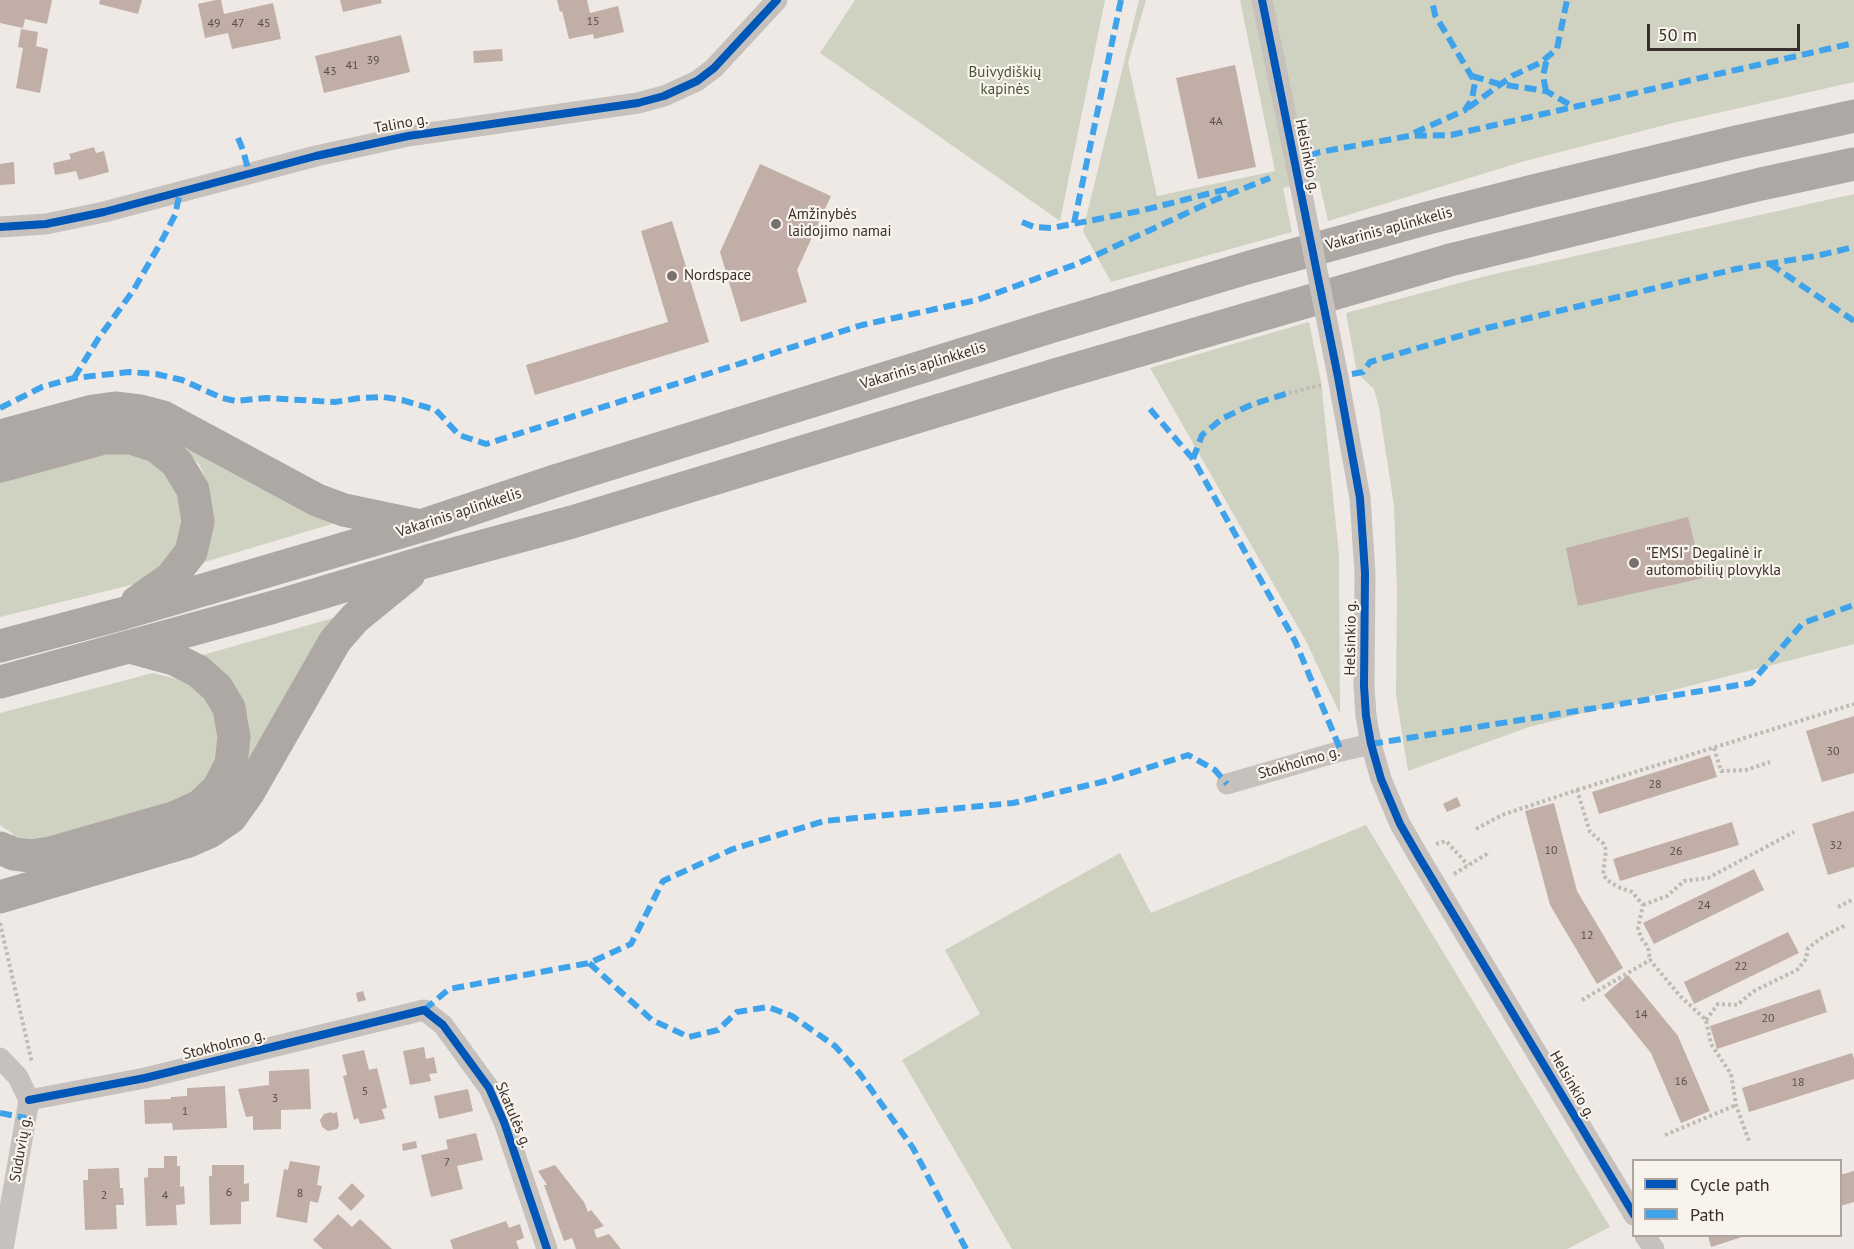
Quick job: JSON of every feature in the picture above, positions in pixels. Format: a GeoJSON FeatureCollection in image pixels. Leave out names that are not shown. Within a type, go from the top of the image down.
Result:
{"type":"FeatureCollection","features":[{"type":"Feature","properties":{"kind":"highway","name":"Vakarinis aplinkkelis"},"geometry":{"type":"LineString","coordinates":[[0,646],[121,614],[421,526],[558,480],[1038,330],[1251,267],[1527,193],[1854,116]]}},
{"type":"Feature","properties":{"kind":"highway"},"geometry":{"type":"LineString","coordinates":[[0,682],[572,522],[1058,374],[1450,260],[1727,192],[1854,164]]}},
{"type":"Feature","properties":{"kind":"highway"},"geometry":{"type":"LineString","coordinates":[[0,436],[93,411],[116,408],[140,411],[163,417],[317,500],[344,510],[421,526]]}},
{"type":"Feature","properties":{"kind":"highway"},"geometry":{"type":"LineString","coordinates":[[0,466],[104,438],[131,438],[156,446],[177,463],[193,490],[198,522],[191,552],[171,578],[121,614]]}},
{"type":"Feature","properties":{"kind":"highway"},"geometry":{"type":"LineString","coordinates":[[0,897],[186,842],[209,832],[231,817],[248,793],[335,640],[379,597],[428,561]]}},
{"type":"Feature","properties":{"kind":"highway"},"geometry":{"type":"LineString","coordinates":[[0,848],[23,855],[50,853],[176,817],[200,806],[218,789],[231,764],[234,737],[229,708],[217,688],[198,671],[182,663],[130,647]]}},
{"type":"Feature","properties":{"kind":"street","name":"Talino g."},"geometry":{"type":"LineString","coordinates":[[0,227],[46,224],[104,212],[316,156],[398,138],[627,105],[664,96],[697,81],[714,68],[777,0]]}},
{"type":"Feature","properties":{"kind":"street","name":"Helsinkio g."},"geometry":{"type":"LineString","coordinates":[[1262,0],[1300,184],[1331,380],[1360,498],[1365,573],[1366,716],[1381,779],[1400,824],[1632,1212]]}},
{"type":"Feature","properties":{"kind":"street","name":"Stokholmo g."},"geometry":{"type":"LineString","coordinates":[[1227,784],[1371,744]]}},
{"type":"Feature","properties":{"kind":"street","name":"Stokholmo g."},"geometry":{"type":"LineString","coordinates":[[35,1099],[145,1078],[424,1010]]}},
{"type":"Feature","properties":{"kind":"street","name":"Skatulės g."},"geometry":{"type":"LineString","coordinates":[[424,1010],[443,1025],[489,1088],[504,1122],[547,1249]]}},
{"type":"Feature","properties":{"kind":"street","name":"Sūduvių g."},"geometry":{"type":"LineString","coordinates":[[0,1058],[35,1099],[3,1249]]}},
{"type":"Feature","properties":{"kind":"path"},"geometry":{"type":"LineString","coordinates":[[1289,393],[1331,380]]}},
{"type":"Feature","properties":{"kind":"path"},"geometry":{"type":"LineString","coordinates":[[1476,829],[1502,814],[1854,704]]}},
{"type":"Feature","properties":{"kind":"path"},"geometry":{"type":"LineString","coordinates":[[1714,748],[1721,771],[1746,770],[1770,762]]}},
{"type":"Feature","properties":{"kind":"path"},"geometry":{"type":"LineString","coordinates":[[1577,790],[1590,832],[1604,844],[1606,850],[1603,874],[1607,880],[1618,887],[1632,892],[1643,905]]}},
{"type":"Feature","properties":{"kind":"path"},"geometry":{"type":"LineString","coordinates":[[1643,905],[1667,896],[1684,881],[1708,878],[1794,832]]}},
{"type":"Feature","properties":{"kind":"path"},"geometry":{"type":"LineString","coordinates":[[1436,844],[1446,841],[1468,865]]}},
{"type":"Feature","properties":{"kind":"path"},"geometry":{"type":"LineString","coordinates":[[1454,874],[1490,852]]}},
{"type":"Feature","properties":{"kind":"path"},"geometry":{"type":"LineString","coordinates":[[1838,908],[1854,899]]}},
{"type":"Feature","properties":{"kind":"path"},"geometry":{"type":"LineString","coordinates":[[1643,905],[1638,928],[1647,946],[1650,960],[1680,996],[1706,1020],[1711,1044],[1731,1074],[1736,1105],[1749,1141]]}},
{"type":"Feature","properties":{"kind":"path"},"geometry":{"type":"LineString","coordinates":[[0,923],[35,1099]]}},
{"type":"Feature","properties":{"kind":"path"},"geometry":{"type":"LineString","coordinates":[[1706,1020],[1718,1004],[1737,1005],[1754,991],[1797,970],[1806,959],[1808,948],[1824,936],[1846,925]]}},
{"type":"Feature","properties":{"kind":"path"},"geometry":{"type":"LineString","coordinates":[[1582,1000],[1650,960]]}},
{"type":"Feature","properties":{"kind":"path"},"geometry":{"type":"LineString","coordinates":[[1665,1135],[1736,1105]]}},
{"type":"Feature","properties":{"kind":"green space","name":"Buivydiškių kapinės"},"geometry":{"type":"Polygon","coordinates":[[[855,0],[1105,0],[1060,221],[820,53],[855,0]]]}},
{"type":"Feature","properties":{"kind":"green space"},"geometry":{"type":"Polygon","coordinates":[[[1139,0],[1146,0],[1128,63],[1157,196],[1275,171],[1240,0],[1854,0],[1854,82],[1673,123],[1525,161],[1328,221],[1319,181],[1283,188],[1292,232],[1111,282],[1083,231],[1139,0]]]}},
{"type":"Feature","properties":{"kind":"green space"},"geometry":{"type":"Polygon","coordinates":[[[1854,194],[1854,644],[1529,727],[1408,771],[1396,695],[1397,589],[1394,506],[1379,408],[1374,389],[1357,373],[1346,313],[1490,275],[1854,194]]]}},
{"type":"Feature","properties":{"kind":"green space"},"geometry":{"type":"Polygon","coordinates":[[[1309,322],[1321,381],[1339,554],[1340,714],[1307,643],[1150,368],[1309,322]]]}},
{"type":"Feature","properties":{"kind":"green space"},"geometry":{"type":"Polygon","coordinates":[[[177,443],[335,523],[198,564],[206,481],[199,464],[177,443]]]}},
{"type":"Feature","properties":{"kind":"green space"},"geometry":{"type":"Polygon","coordinates":[[[136,451],[168,471],[186,521],[169,563],[139,583],[0,617],[0,480],[94,452],[136,451]]]}},
{"type":"Feature","properties":{"kind":"green space"},"geometry":{"type":"Polygon","coordinates":[[[337,617],[243,771],[249,744],[248,718],[241,698],[199,656],[337,617]]]}},
{"type":"Feature","properties":{"kind":"green space"},"geometry":{"type":"Polygon","coordinates":[[[153,673],[185,681],[198,691],[212,708],[220,725],[218,765],[195,795],[39,843],[14,842],[13,834],[0,825],[0,713],[153,673]]]}},
{"type":"Feature","properties":{"kind":"green space"},"geometry":{"type":"Polygon","coordinates":[[[1366,825],[1610,1227],[1567,1249],[1012,1249],[902,1060],[980,1014],[945,950],[1120,853],[1151,913],[1366,825]]]}},
{"type":"Feature","properties":{"kind":"building"},"geometry":{"type":"Polygon","coordinates":[[[0,0],[52,0],[47,24],[25,19],[23,28],[0,23],[0,0]]]}},
{"type":"Feature","properties":{"kind":"building"},"geometry":{"type":"Polygon","coordinates":[[[100,0],[142,0],[138,14],[99,4],[100,0]]]}},
{"type":"Feature","properties":{"kind":"building"},"geometry":{"type":"Polygon","coordinates":[[[221,0],[224,14],[273,3],[281,39],[232,49],[228,33],[205,38],[198,4],[221,0]]]}},
{"type":"Feature","properties":{"kind":"building"},"geometry":{"type":"Polygon","coordinates":[[[340,0],[381,0],[382,3],[343,12],[340,0]]]}},
{"type":"Feature","properties":{"kind":"building"},"geometry":{"type":"Polygon","coordinates":[[[557,0],[587,0],[590,13],[618,6],[624,32],[594,39],[593,34],[569,39],[557,0]]]}},
{"type":"Feature","properties":{"kind":"building"},"geometry":{"type":"Polygon","coordinates":[[[21,29],[38,32],[36,46],[48,49],[40,93],[16,88],[23,48],[18,47],[21,29]]]}},
{"type":"Feature","properties":{"kind":"building"},"geometry":{"type":"Polygon","coordinates":[[[401,35],[410,72],[324,93],[315,56],[401,35]]]}},
{"type":"Feature","properties":{"kind":"building"},"geometry":{"type":"Polygon","coordinates":[[[502,49],[503,61],[474,63],[473,51],[502,49]]]}},
{"type":"Feature","properties":{"kind":"building"},"geometry":{"type":"Polygon","coordinates":[[[1235,65],[1256,167],[1198,179],[1176,78],[1235,65]]]}},
{"type":"Feature","properties":{"kind":"building"},"geometry":{"type":"Polygon","coordinates":[[[94,147],[96,153],[104,151],[109,172],[79,180],[76,171],[55,175],[53,163],[71,159],[69,154],[94,147]]]}},
{"type":"Feature","properties":{"kind":"building"},"geometry":{"type":"Polygon","coordinates":[[[14,162],[15,184],[0,185],[0,164],[14,162]]]}},
{"type":"Feature","properties":{"kind":"building","name":"Amžinybės laidojimo namai"},"geometry":{"type":"Polygon","coordinates":[[[760,164],[831,196],[797,270],[807,302],[741,322],[720,252],[760,164]]]}},
{"type":"Feature","properties":{"kind":"building","name":"Nordspace"},"geometry":{"type":"Polygon","coordinates":[[[672,221],[709,342],[535,395],[526,365],[668,322],[641,231],[672,221]]]}},
{"type":"Feature","properties":{"kind":"building","name":"\"EMSI\" Degalinė ir automobilių plovykla"},"geometry":{"type":"Polygon","coordinates":[[[1688,517],[1703,578],[1578,606],[1566,548],[1688,517]]]}},
{"type":"Feature","properties":{"kind":"building"},"geometry":{"type":"Polygon","coordinates":[[[1854,716],[1854,773],[1822,782],[1806,731],[1854,716]]]}},
{"type":"Feature","properties":{"kind":"building"},"geometry":{"type":"Polygon","coordinates":[[[1710,755],[1717,777],[1599,814],[1592,792],[1710,755]]]}},
{"type":"Feature","properties":{"kind":"building"},"geometry":{"type":"Polygon","coordinates":[[[1457,797],[1461,806],[1447,812],[1443,804],[1457,797]]]}},
{"type":"Feature","properties":{"kind":"building"},"geometry":{"type":"Polygon","coordinates":[[[1554,803],[1577,891],[1623,968],[1597,984],[1550,905],[1525,811],[1554,803]]]}},
{"type":"Feature","properties":{"kind":"building"},"geometry":{"type":"Polygon","coordinates":[[[1854,811],[1854,867],[1828,875],[1812,824],[1854,811]]]}},
{"type":"Feature","properties":{"kind":"building"},"geometry":{"type":"Polygon","coordinates":[[[1732,822],[1739,845],[1620,881],[1613,859],[1732,822]]]}},
{"type":"Feature","properties":{"kind":"building"},"geometry":{"type":"Polygon","coordinates":[[[1754,869],[1764,890],[1654,944],[1643,923],[1754,869]]]}},
{"type":"Feature","properties":{"kind":"building"},"geometry":{"type":"Polygon","coordinates":[[[1788,932],[1799,953],[1694,1004],[1684,982],[1788,932]]]}},
{"type":"Feature","properties":{"kind":"building"},"geometry":{"type":"Polygon","coordinates":[[[1628,975],[1678,1036],[1710,1111],[1681,1123],[1651,1053],[1604,995],[1628,975]]]}},
{"type":"Feature","properties":{"kind":"building"},"geometry":{"type":"Polygon","coordinates":[[[1820,989],[1827,1012],[1717,1049],[1710,1026],[1820,989]]]}},
{"type":"Feature","properties":{"kind":"building"},"geometry":{"type":"Polygon","coordinates":[[[363,991],[366,1000],[358,1002],[356,993],[363,991]]]}},
{"type":"Feature","properties":{"kind":"building"},"geometry":{"type":"Polygon","coordinates":[[[424,1047],[426,1059],[434,1057],[437,1073],[429,1074],[431,1081],[410,1085],[403,1051],[424,1047]]]}},
{"type":"Feature","properties":{"kind":"building"},"geometry":{"type":"Polygon","coordinates":[[[364,1050],[369,1070],[377,1068],[387,1108],[382,1109],[385,1119],[360,1124],[358,1118],[354,1120],[343,1076],[347,1075],[342,1055],[364,1050]]]}},
{"type":"Feature","properties":{"kind":"building"},"geometry":{"type":"Polygon","coordinates":[[[1852,1053],[1854,1079],[1749,1112],[1742,1088],[1852,1053]]]}},
{"type":"Feature","properties":{"kind":"building"},"geometry":{"type":"Polygon","coordinates":[[[309,1069],[311,1109],[281,1110],[281,1129],[253,1130],[253,1116],[246,1117],[238,1089],[269,1085],[269,1071],[309,1069]]]}},
{"type":"Feature","properties":{"kind":"building"},"geometry":{"type":"Polygon","coordinates":[[[225,1086],[227,1128],[173,1130],[172,1123],[145,1124],[144,1100],[187,1096],[187,1088],[225,1086]]]}},
{"type":"Feature","properties":{"kind":"building"},"geometry":{"type":"Polygon","coordinates":[[[468,1089],[473,1111],[439,1119],[434,1096],[468,1089]]]}},
{"type":"Feature","properties":{"kind":"building"},"geometry":{"type":"Polygon","coordinates":[[[332,1112],[332,1114],[337,1112],[339,1126],[337,1129],[328,1131],[322,1127],[320,1120],[324,1114],[332,1112]]]}},
{"type":"Feature","properties":{"kind":"building"},"geometry":{"type":"Polygon","coordinates":[[[476,1133],[483,1160],[457,1166],[463,1189],[431,1197],[421,1155],[448,1149],[446,1140],[476,1133]]]}},
{"type":"Feature","properties":{"kind":"building"},"geometry":{"type":"Polygon","coordinates":[[[416,1141],[417,1148],[403,1151],[402,1144],[416,1141]]]}},
{"type":"Feature","properties":{"kind":"building"},"geometry":{"type":"Polygon","coordinates":[[[164,1156],[177,1156],[177,1166],[180,1166],[180,1187],[184,1186],[185,1204],[176,1205],[177,1225],[146,1226],[144,1178],[148,1177],[148,1168],[164,1168],[164,1156]]]}},
{"type":"Feature","properties":{"kind":"building"},"geometry":{"type":"Polygon","coordinates":[[[290,1161],[320,1166],[317,1185],[322,1186],[318,1203],[310,1201],[307,1223],[276,1217],[284,1169],[288,1170],[290,1161]]]}},
{"type":"Feature","properties":{"kind":"building"},"geometry":{"type":"Polygon","coordinates":[[[212,1165],[244,1165],[244,1184],[249,1183],[249,1201],[241,1202],[241,1224],[210,1225],[209,1176],[212,1176],[212,1165]]]}},
{"type":"Feature","properties":{"kind":"building"},"geometry":{"type":"Polygon","coordinates":[[[555,1165],[584,1202],[588,1212],[591,1210],[604,1226],[594,1230],[597,1238],[609,1234],[621,1249],[576,1249],[572,1238],[564,1241],[544,1185],[547,1185],[538,1171],[555,1165]]]}},
{"type":"Feature","properties":{"kind":"building"},"geometry":{"type":"Polygon","coordinates":[[[119,1168],[124,1205],[116,1205],[117,1229],[85,1230],[83,1180],[88,1180],[88,1169],[119,1168]]]}},
{"type":"Feature","properties":{"kind":"building"},"geometry":{"type":"Polygon","coordinates":[[[1854,1171],[1854,1202],[1842,1205],[1842,1174],[1854,1171]]]}},
{"type":"Feature","properties":{"kind":"building"},"geometry":{"type":"Polygon","coordinates":[[[352,1183],[365,1196],[351,1211],[338,1198],[352,1183]]]}},
{"type":"Feature","properties":{"kind":"building"},"geometry":{"type":"Polygon","coordinates":[[[338,1214],[352,1227],[360,1219],[392,1249],[323,1249],[313,1240],[338,1214]]]}},
{"type":"Feature","properties":{"kind":"building"},"geometry":{"type":"Polygon","coordinates":[[[506,1221],[509,1228],[520,1224],[524,1238],[516,1241],[519,1249],[453,1249],[450,1240],[506,1221]]]}},
{"type":"Feature","properties":{"kind":"building"},"geometry":{"type":"Polygon","coordinates":[[[1708,1237],[1742,1237],[1711,1247],[1708,1237]]]}},
{"type":"Feature","properties":{"kind":"marked path"},"geometry":{"type":"LineString","coordinates":[[1074,223],[1121,0]]}},
{"type":"Feature","properties":{"kind":"marked path"},"geometry":{"type":"LineString","coordinates":[[1414,133],[1465,110],[1472,99],[1475,82],[1435,15],[1432,0]]}},
{"type":"Feature","properties":{"kind":"marked path"},"geometry":{"type":"LineString","coordinates":[[1468,108],[1512,76],[1540,63],[1557,49],[1567,0]]}},
{"type":"Feature","properties":{"kind":"marked path"},"geometry":{"type":"LineString","coordinates":[[1309,156],[1409,136],[1451,135],[1854,43]]}},
{"type":"Feature","properties":{"kind":"marked path"},"geometry":{"type":"LineString","coordinates":[[1546,91],[1543,76],[1547,58]]}},
{"type":"Feature","properties":{"kind":"marked path"},"geometry":{"type":"LineString","coordinates":[[1472,76],[1499,84],[1546,91],[1574,107]]}},
{"type":"Feature","properties":{"kind":"marked path"},"geometry":{"type":"LineString","coordinates":[[238,138],[249,173]]}},
{"type":"Feature","properties":{"kind":"marked path"},"geometry":{"type":"LineString","coordinates":[[0,408],[42,387],[74,378],[129,372],[156,374],[182,380],[222,398],[236,401],[266,398],[335,402],[383,397],[402,400],[436,410],[459,435],[486,444],[862,325],[977,300],[1077,264],[1217,199],[1270,178]]}},
{"type":"Feature","properties":{"kind":"marked path"},"geometry":{"type":"LineString","coordinates":[[1022,222],[1034,227],[1052,228],[1140,211],[1227,189]]}},
{"type":"Feature","properties":{"kind":"marked path"},"geometry":{"type":"LineString","coordinates":[[74,378],[98,339],[133,291],[160,244],[175,215],[180,192]]}},
{"type":"Feature","properties":{"kind":"marked path"},"geometry":{"type":"LineString","coordinates":[[1352,374],[1363,372],[1370,362],[1487,328],[1736,269],[1816,256],[1854,247]]}},
{"type":"Feature","properties":{"kind":"marked path"},"geometry":{"type":"LineString","coordinates":[[1770,264],[1854,321]]}},
{"type":"Feature","properties":{"kind":"marked path"},"geometry":{"type":"LineString","coordinates":[[1193,459],[1202,435],[1223,418],[1253,404],[1289,393]]}},
{"type":"Feature","properties":{"kind":"marked path"},"geometry":{"type":"LineString","coordinates":[[1150,409],[1193,459],[1295,641],[1341,751]]}},
{"type":"Feature","properties":{"kind":"marked path"},"geometry":{"type":"LineString","coordinates":[[1371,744],[1751,683],[1803,623],[1854,605]]}},
{"type":"Feature","properties":{"kind":"marked path"},"geometry":{"type":"LineString","coordinates":[[424,1010],[449,989],[589,963],[631,944],[663,881],[733,849],[824,821],[1013,803],[1106,781],[1188,755],[1215,770],[1227,784]]}},
{"type":"Feature","properties":{"kind":"marked path"},"geometry":{"type":"LineString","coordinates":[[589,963],[652,1020],[689,1037],[718,1030],[737,1012],[768,1007],[792,1016],[835,1046],[860,1074],[913,1148],[966,1249]]}},
{"type":"Feature","properties":{"kind":"marked path"},"geometry":{"type":"LineString","coordinates":[[0,1113],[26,1118]]}},
{"type":"Feature","properties":{"kind":"cycle path"},"geometry":{"type":"LineString","coordinates":[[0,227],[46,224],[104,212],[316,156],[408,136],[638,103],[664,96],[697,81],[714,68],[777,0]]}},
{"type":"Feature","properties":{"kind":"cycle path"},"geometry":{"type":"LineString","coordinates":[[1262,0],[1360,498],[1365,573],[1366,716],[1381,779],[1400,824],[1419,857],[1632,1212]]}},
{"type":"Feature","properties":{"kind":"cycle path"},"geometry":{"type":"LineString","coordinates":[[29,1100],[145,1078],[424,1010],[443,1025],[489,1088],[504,1122],[547,1249]]}},
{"type":"Feature","properties":{"kind":"place","name":"Amžinybės laidojimo namai"},"geometry":{"type":"Point","coordinates":[776,224]}},
{"type":"Feature","properties":{"kind":"place","name":"Nordspace"},"geometry":{"type":"Point","coordinates":[672,276]}},
{"type":"Feature","properties":{"kind":"place","name":"\"EMSI\" Degalinė ir automobilių plovykla"},"geometry":{"type":"Point","coordinates":[1634,563]}}]}
